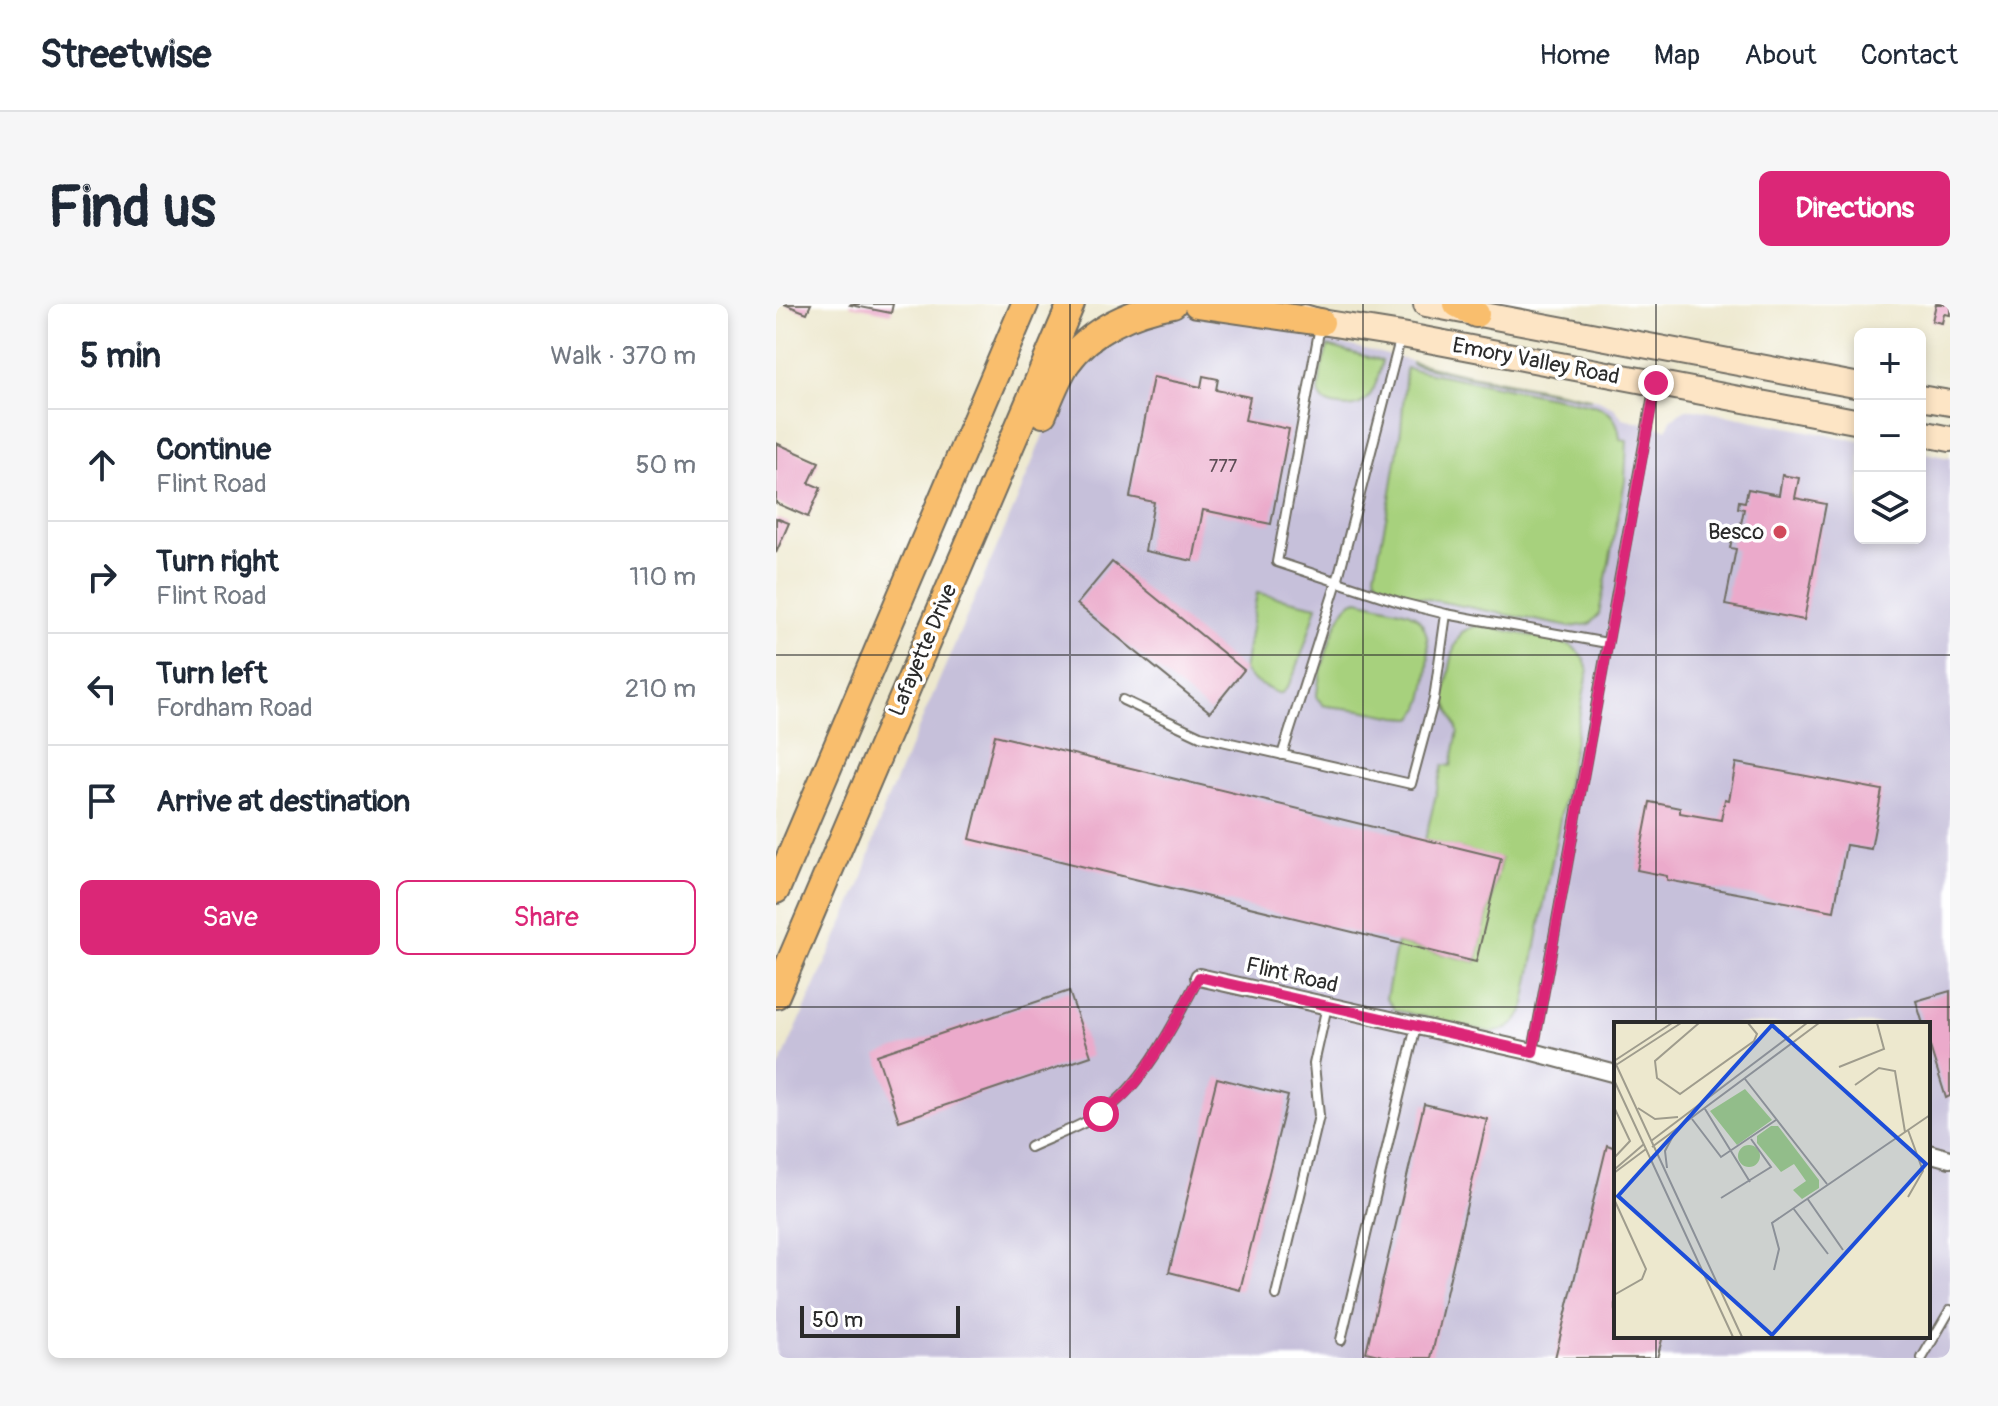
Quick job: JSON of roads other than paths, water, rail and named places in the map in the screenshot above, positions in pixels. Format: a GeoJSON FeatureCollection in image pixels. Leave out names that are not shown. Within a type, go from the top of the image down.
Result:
{"type":"FeatureCollection","features":[{"type":"Feature","properties":{"kind":"main road","name":"Lafayette Drive"},"geometry":{"type":"LineString","coordinates":[[776,890],[1025,304]]}},
{"type":"Feature","properties":{"kind":"main road","name":"Lafayette Drive"},"geometry":{"type":"LineString","coordinates":[[776,995],[1071,304]]}},
{"type":"Feature","properties":{"kind":"main road"},"geometry":{"type":"LineString","coordinates":[[874,765],[908,726],[1066,364],[1106,328],[1154,307],[1173,304]]}},
{"type":"Feature","properties":{"kind":"main road"},"geometry":{"type":"LineString","coordinates":[[1197,304],[1321,322]]}},
{"type":"Feature","properties":{"kind":"main road","name":"Emory Valley Road"},"geometry":{"type":"LineString","coordinates":[[1261,304],[1321,322],[1854,421]]}},
{"type":"Feature","properties":{"kind":"main road","name":"Emory Valley Road"},"geometry":{"type":"LineString","coordinates":[[1426,304],[1466,309],[1854,385]]}},
{"type":"Feature","properties":{"kind":"main road"},"geometry":{"type":"LineString","coordinates":[[1926,399],[1950,403]]}},
{"type":"Feature","properties":{"kind":"main road"},"geometry":{"type":"LineString","coordinates":[[1926,434],[1950,439]]}},
{"type":"Feature","properties":{"kind":"street","name":"Flint Road"},"geometry":{"type":"LineString","coordinates":[[1199,977],[1533,1052],[1614,1073]]}},
{"type":"Feature","properties":{"kind":"street"},"geometry":{"type":"LineString","coordinates":[[1930,1154],[1950,1159]]}},
{"type":"Feature","properties":{"kind":"lane"},"geometry":{"type":"LineString","coordinates":[[1321,322],[1277,562],[1402,603],[1446,614],[1607,643]]}},
{"type":"Feature","properties":{"kind":"lane"},"geometry":{"type":"LineString","coordinates":[[1282,755],[1337,582],[1402,335]]}},
{"type":"Feature","properties":{"kind":"lane"},"geometry":{"type":"LineString","coordinates":[[1533,1052],[1656,383]]}},
{"type":"Feature","properties":{"kind":"lane"},"geometry":{"type":"LineString","coordinates":[[1123,700],[1200,736],[1411,784],[1434,699],[1446,614]]}},
{"type":"Feature","properties":{"kind":"lane","name":"Flint Road"},"geometry":{"type":"LineString","coordinates":[[1030,1147],[1101,1114],[1126,1094],[1177,1017],[1199,977]]}},
{"type":"Feature","properties":{"kind":"lane"},"geometry":{"type":"LineString","coordinates":[[1276,1295],[1319,1116],[1314,1064],[1327,1006]]}},
{"type":"Feature","properties":{"kind":"lane"},"geometry":{"type":"LineString","coordinates":[[1341,1340],[1416,1026]]}},
{"type":"Feature","properties":{"kind":"lane"},"geometry":{"type":"LineString","coordinates":[[1922,1358],[1950,1310]]}},
{"type":"Feature","properties":{"kind":"place","name":"Besco"},"geometry":{"type":"Point","coordinates":[1780,532]}}]}
